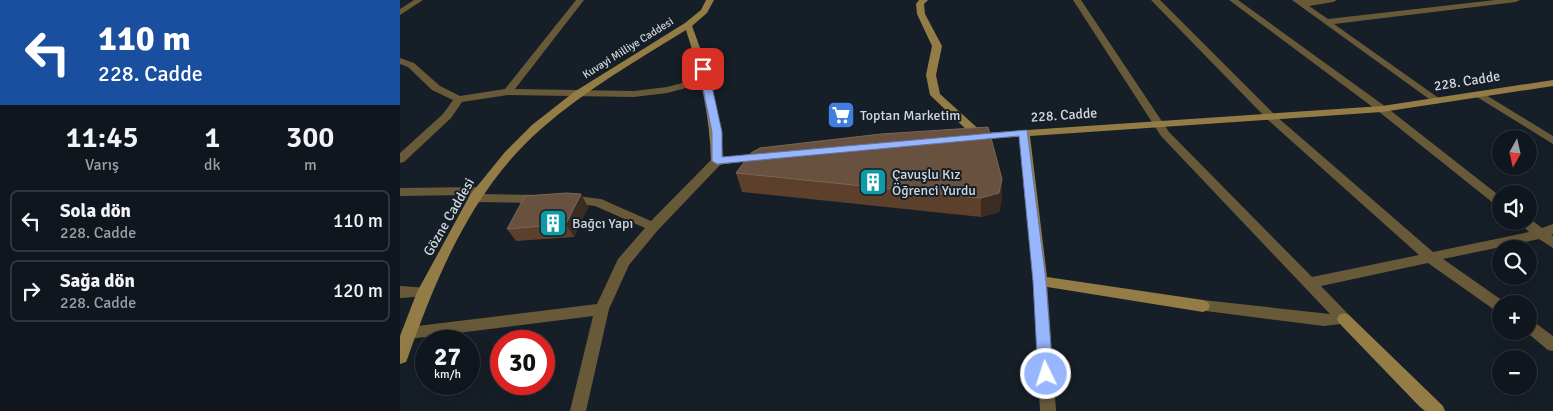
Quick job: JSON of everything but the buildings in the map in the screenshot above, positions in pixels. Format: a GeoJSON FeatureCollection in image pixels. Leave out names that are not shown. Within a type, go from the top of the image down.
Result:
{"type":"FeatureCollection","features":[{"type":"Feature","properties":{"kind":"street"},"geometry":{"type":"LineString","coordinates":[[400,13],[420,0]]}},
{"type":"Feature","properties":{"kind":"street"},"geometry":{"type":"LineString","coordinates":[[508,92],[580,0]]}},
{"type":"Feature","properties":{"kind":"street","name":"Kuvayi Milliye Caddesi"},"geometry":{"type":"LineString","coordinates":[[578,94],[688,25],[704,11],[710,0]]}},
{"type":"Feature","properties":{"kind":"street"},"geometry":{"type":"LineString","coordinates":[[924,0],[920,4],[921,14],[937,46],[931,75],[935,95],[980,136]]}},
{"type":"Feature","properties":{"kind":"street"},"geometry":{"type":"LineString","coordinates":[[1077,0],[1165,134],[1437,411]]}},
{"type":"Feature","properties":{"kind":"street"},"geometry":{"type":"LineString","coordinates":[[1155,0],[1272,118],[1430,257],[1492,301]]}},
{"type":"Feature","properties":{"kind":"street"},"geometry":{"type":"LineString","coordinates":[[1233,0],[1382,109],[1492,196]]}},
{"type":"Feature","properties":{"kind":"street"},"geometry":{"type":"LineString","coordinates":[[1299,2],[1333,0]]}},
{"type":"Feature","properties":{"kind":"street"},"geometry":{"type":"LineString","coordinates":[[1421,0],[1439,9]]}},
{"type":"Feature","properties":{"kind":"street"},"geometry":{"type":"LineString","coordinates":[[1326,22],[1516,0]]}},
{"type":"Feature","properties":{"kind":"street"},"geometry":{"type":"LineString","coordinates":[[1299,2],[1436,101]]}},
{"type":"Feature","properties":{"kind":"street"},"geometry":{"type":"LineString","coordinates":[[688,25],[706,80],[717,132],[717,161]]}},
{"type":"Feature","properties":{"kind":"street"},"geometry":{"type":"LineString","coordinates":[[400,61],[410,65],[436,88],[459,99],[508,92],[634,94],[667,90],[706,80]]}},
{"type":"Feature","properties":{"kind":"street","name":"228. Cadde"},"geometry":{"type":"LineString","coordinates":[[961,138],[1024,132],[1272,118],[1382,109],[1553,83]]}},
{"type":"Feature","properties":{"kind":"street","name":"Gözne Caddesi"},"geometry":{"type":"LineString","coordinates":[[400,357],[424,292],[476,194],[536,127],[578,94]]}},
{"type":"Feature","properties":{"kind":"street"},"geometry":{"type":"LineString","coordinates":[[1481,95],[1553,141]]}},
{"type":"Feature","properties":{"kind":"street"},"geometry":{"type":"LineString","coordinates":[[400,159],[447,116],[459,99]]}},
{"type":"Feature","properties":{"kind":"street"},"geometry":{"type":"LineString","coordinates":[[1024,132],[1040,281],[1048,411]]}},
{"type":"Feature","properties":{"kind":"street"},"geometry":{"type":"LineString","coordinates":[[578,411],[602,309],[623,263],[653,227],[717,161],[776,156]]}},
{"type":"Feature","properties":{"kind":"street"},"geometry":{"type":"LineString","coordinates":[[400,192],[565,198],[597,202],[653,227]]}},
{"type":"Feature","properties":{"kind":"street"},"geometry":{"type":"LineString","coordinates":[[1310,283],[1547,232],[1553,243]]}},
{"type":"Feature","properties":{"kind":"street"},"geometry":{"type":"LineString","coordinates":[[1040,281],[1202,306],[1324,320],[1344,318]]}},
{"type":"Feature","properties":{"kind":"street"},"geometry":{"type":"LineString","coordinates":[[400,292],[424,292]]}},
{"type":"Feature","properties":{"kind":"street"},"geometry":{"type":"LineString","coordinates":[[409,333],[602,309]]}},
{"type":"Feature","properties":{"kind":"street"},"geometry":{"type":"LineString","coordinates":[[1537,332],[1553,345]]}},
{"type":"Feature","properties":{"kind":"place","name":"Toptan Marketim"},"geometry":{"type":"Point","coordinates":[841,115]}},
{"type":"Feature","properties":{"kind":"place","name":"Çavuşlu Kız Öğrenci Yurdu"},"geometry":{"type":"Point","coordinates":[873,182]}},
{"type":"Feature","properties":{"kind":"place","name":"Bağcı Yapı"},"geometry":{"type":"Point","coordinates":[553,223]}},
{"type":"Feature","properties":{"kind":"route"},"geometry":{"type":"LineString","coordinates":[[703,69],[717,132],[717,161],[1024,132],[1040,281],[1046,374]]}}]}
